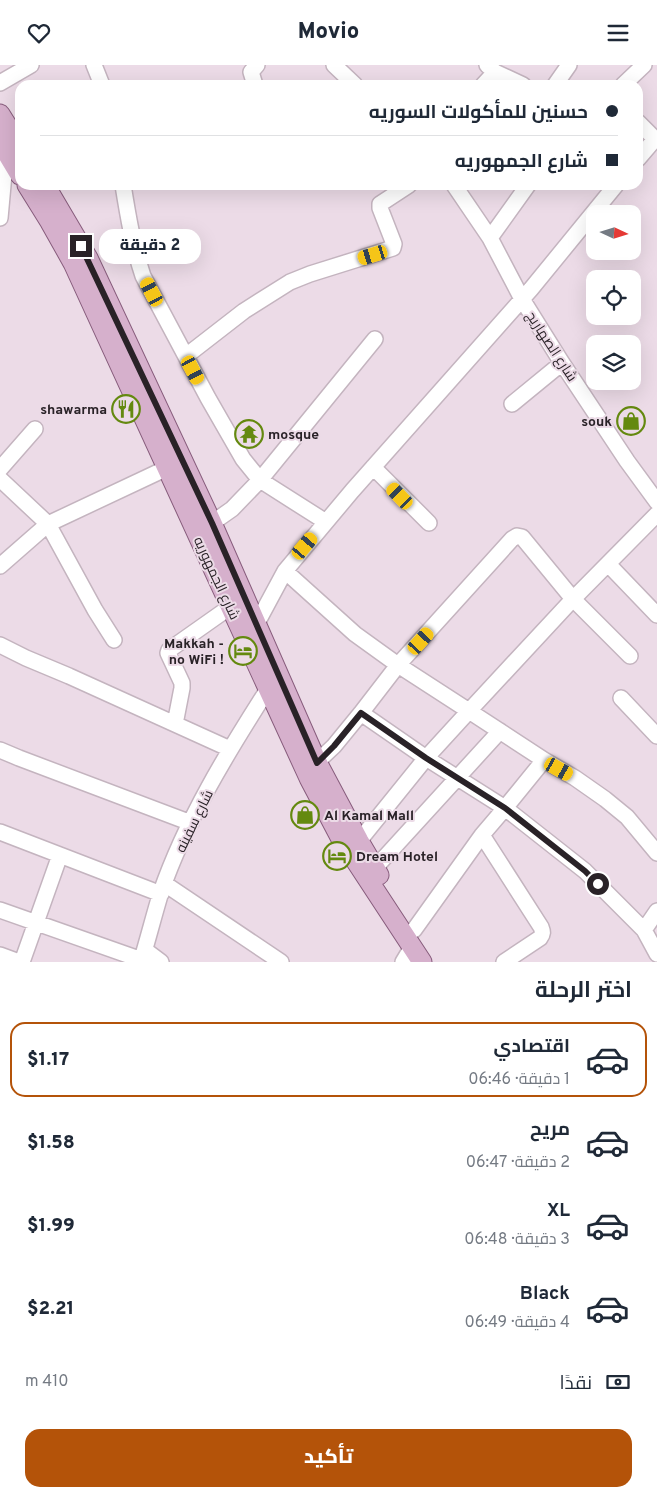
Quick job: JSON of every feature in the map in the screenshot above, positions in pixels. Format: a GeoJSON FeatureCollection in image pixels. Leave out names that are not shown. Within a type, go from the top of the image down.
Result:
{"type":"FeatureCollection","features":[{"type":"Feature","properties":{"kind":"main road"},"geometry":{"type":"LineString","coordinates":[[0,114],[15,162]]}},
{"type":"Feature","properties":{"kind":"main road","name":"شارع الجمهوريه"},"geometry":{"type":"LineString","coordinates":[[30,190],[74,263],[309,778],[340,837],[412,950],[436,962]]}},
{"type":"Feature","properties":{"kind":"main road","name":"شارع الجمهوريه"},"geometry":{"type":"LineString","coordinates":[[48,190],[88,258],[212,523],[317,763],[375,869],[412,950]]}},
{"type":"Feature","properties":{"kind":"street"},"geometry":{"type":"LineString","coordinates":[[0,83],[31,65]]}},
{"type":"Feature","properties":{"kind":"street"},"geometry":{"type":"LineString","coordinates":[[94,65],[100,80]]}},
{"type":"Feature","properties":{"kind":"street"},"geometry":{"type":"LineString","coordinates":[[253,80],[251,72],[257,65]]}},
{"type":"Feature","properties":{"kind":"street"},"geometry":{"type":"LineString","coordinates":[[334,65],[350,80]]}},
{"type":"Feature","properties":{"kind":"street"},"geometry":{"type":"LineString","coordinates":[[558,80],[569,65]]}},
{"type":"Feature","properties":{"kind":"street"},"geometry":{"type":"LineString","coordinates":[[628,80],[644,65]]}},
{"type":"Feature","properties":{"kind":"street"},"geometry":{"type":"LineString","coordinates":[[491,69],[513,80]]}},
{"type":"Feature","properties":{"kind":"street"},"geometry":{"type":"LineString","coordinates":[[643,127],[656,140],[643,154]]}},
{"type":"Feature","properties":{"kind":"street"},"geometry":{"type":"LineString","coordinates":[[0,212],[9,147]]}},
{"type":"Feature","properties":{"kind":"street"},"geometry":{"type":"LineString","coordinates":[[124,190],[130,229],[143,276],[243,459],[260,480],[326,522]]}},
{"type":"Feature","properties":{"kind":"street"},"geometry":{"type":"LineString","coordinates":[[186,355],[244,311],[290,283],[310,274],[393,248],[394,244],[380,209],[380,204],[401,190]]}},
{"type":"Feature","properties":{"kind":"street","name":"شارع الصهاريج"},"geometry":{"type":"LineString","coordinates":[[457,190],[490,238],[522,299],[562,363],[627,461],[657,502]]}},
{"type":"Feature","properties":{"kind":"street"},"geometry":{"type":"LineString","coordinates":[[490,238],[524,190]]}},
{"type":"Feature","properties":{"kind":"street"},"geometry":{"type":"LineString","coordinates":[[256,625],[285,571],[373,467],[522,299],[612,190]]}},
{"type":"Feature","properties":{"kind":"street"},"geometry":{"type":"LineString","coordinates":[[212,523],[232,509],[260,480],[375,339]]}},
{"type":"Feature","properties":{"kind":"street"},"geometry":{"type":"LineString","coordinates":[[512,404],[562,363]]}},
{"type":"Feature","properties":{"kind":"street"},"geometry":{"type":"LineString","coordinates":[[0,469],[35,429]]}},
{"type":"Feature","properties":{"kind":"street"},"geometry":{"type":"LineString","coordinates":[[373,467],[429,523]]}},
{"type":"Feature","properties":{"kind":"street"},"geometry":{"type":"LineString","coordinates":[[0,566],[48,524],[167,468]]}},
{"type":"Feature","properties":{"kind":"street"},"geometry":{"type":"LineString","coordinates":[[0,479],[48,524],[95,610],[114,640]]}},
{"type":"Feature","properties":{"kind":"street"},"geometry":{"type":"LineString","coordinates":[[359,841],[426,758],[574,599],[657,514]]}},
{"type":"Feature","properties":{"kind":"street"},"geometry":{"type":"LineString","coordinates":[[317,763],[334,746],[398,665],[512,539],[517,536],[522,537],[574,599],[630,656]]}},
{"type":"Feature","properties":{"kind":"street"},"geometry":{"type":"LineString","coordinates":[[608,564],[657,615]]}},
{"type":"Feature","properties":{"kind":"street"},"geometry":{"type":"LineString","coordinates":[[285,571],[355,634],[398,665],[605,799],[627,817],[657,853]]}},
{"type":"Feature","properties":{"kind":"street"},"geometry":{"type":"LineString","coordinates":[[174,724],[182,683],[168,653],[169,650],[230,607]]}},
{"type":"Feature","properties":{"kind":"street"},"geometry":{"type":"LineString","coordinates":[[0,645],[26,659],[70,676],[230,749]]}},
{"type":"Feature","properties":{"kind":"street","name":"شارع سفينه"},"geometry":{"type":"LineString","coordinates":[[143,957],[163,889],[191,823],[230,749],[268,689]]}},
{"type":"Feature","properties":{"kind":"street"},"geometry":{"type":"LineString","coordinates":[[621,698],[657,737]]}},
{"type":"Feature","properties":{"kind":"street"},"geometry":{"type":"LineString","coordinates":[[361,713],[426,758],[505,808],[585,871],[644,929],[657,953]]}},
{"type":"Feature","properties":{"kind":"street"},"geometry":{"type":"LineString","coordinates":[[375,869],[500,731]]}},
{"type":"Feature","properties":{"kind":"street"},"geometry":{"type":"LineString","coordinates":[[0,750],[191,823]]}},
{"type":"Feature","properties":{"kind":"street"},"geometry":{"type":"LineString","coordinates":[[412,950],[482,835],[544,760]]}},
{"type":"Feature","properties":{"kind":"street"},"geometry":{"type":"LineString","coordinates":[[0,832],[60,855],[163,889],[281,962]]}},
{"type":"Feature","properties":{"kind":"street"},"geometry":{"type":"LineString","coordinates":[[482,835],[543,931],[540,938],[504,962]]}},
{"type":"Feature","properties":{"kind":"street"},"geometry":{"type":"LineString","coordinates":[[0,955],[21,962],[60,855]]}},
{"type":"Feature","properties":{"kind":"street"},"geometry":{"type":"LineString","coordinates":[[0,910],[161,962]]}},
{"type":"Feature","properties":{"kind":"street"},"geometry":{"type":"LineString","coordinates":[[644,929],[657,911]]}},
{"type":"Feature","properties":{"kind":"place","name":"shawarma"},"geometry":{"type":"Point","coordinates":[126,409]}},
{"type":"Feature","properties":{"kind":"place","name":"souk"},"geometry":{"type":"Point","coordinates":[631,421]}},
{"type":"Feature","properties":{"kind":"place","name":"mosque"},"geometry":{"type":"Point","coordinates":[249,434]}},
{"type":"Feature","properties":{"kind":"place","name":"Makkah - no WiFi !"},"geometry":{"type":"Point","coordinates":[243,651]}},
{"type":"Feature","properties":{"kind":"place","name":"Al Kamal Mall"},"geometry":{"type":"Point","coordinates":[305,815]}},
{"type":"Feature","properties":{"kind":"place","name":"Dream Hotel"},"geometry":{"type":"Point","coordinates":[337,856]}},
{"type":"Feature","properties":{"kind":"route"},"geometry":{"type":"LineString","coordinates":[[81,246],[212,523],[317,763],[334,746],[361,713],[400,741],[505,808],[585,871],[598,884]]}}]}
